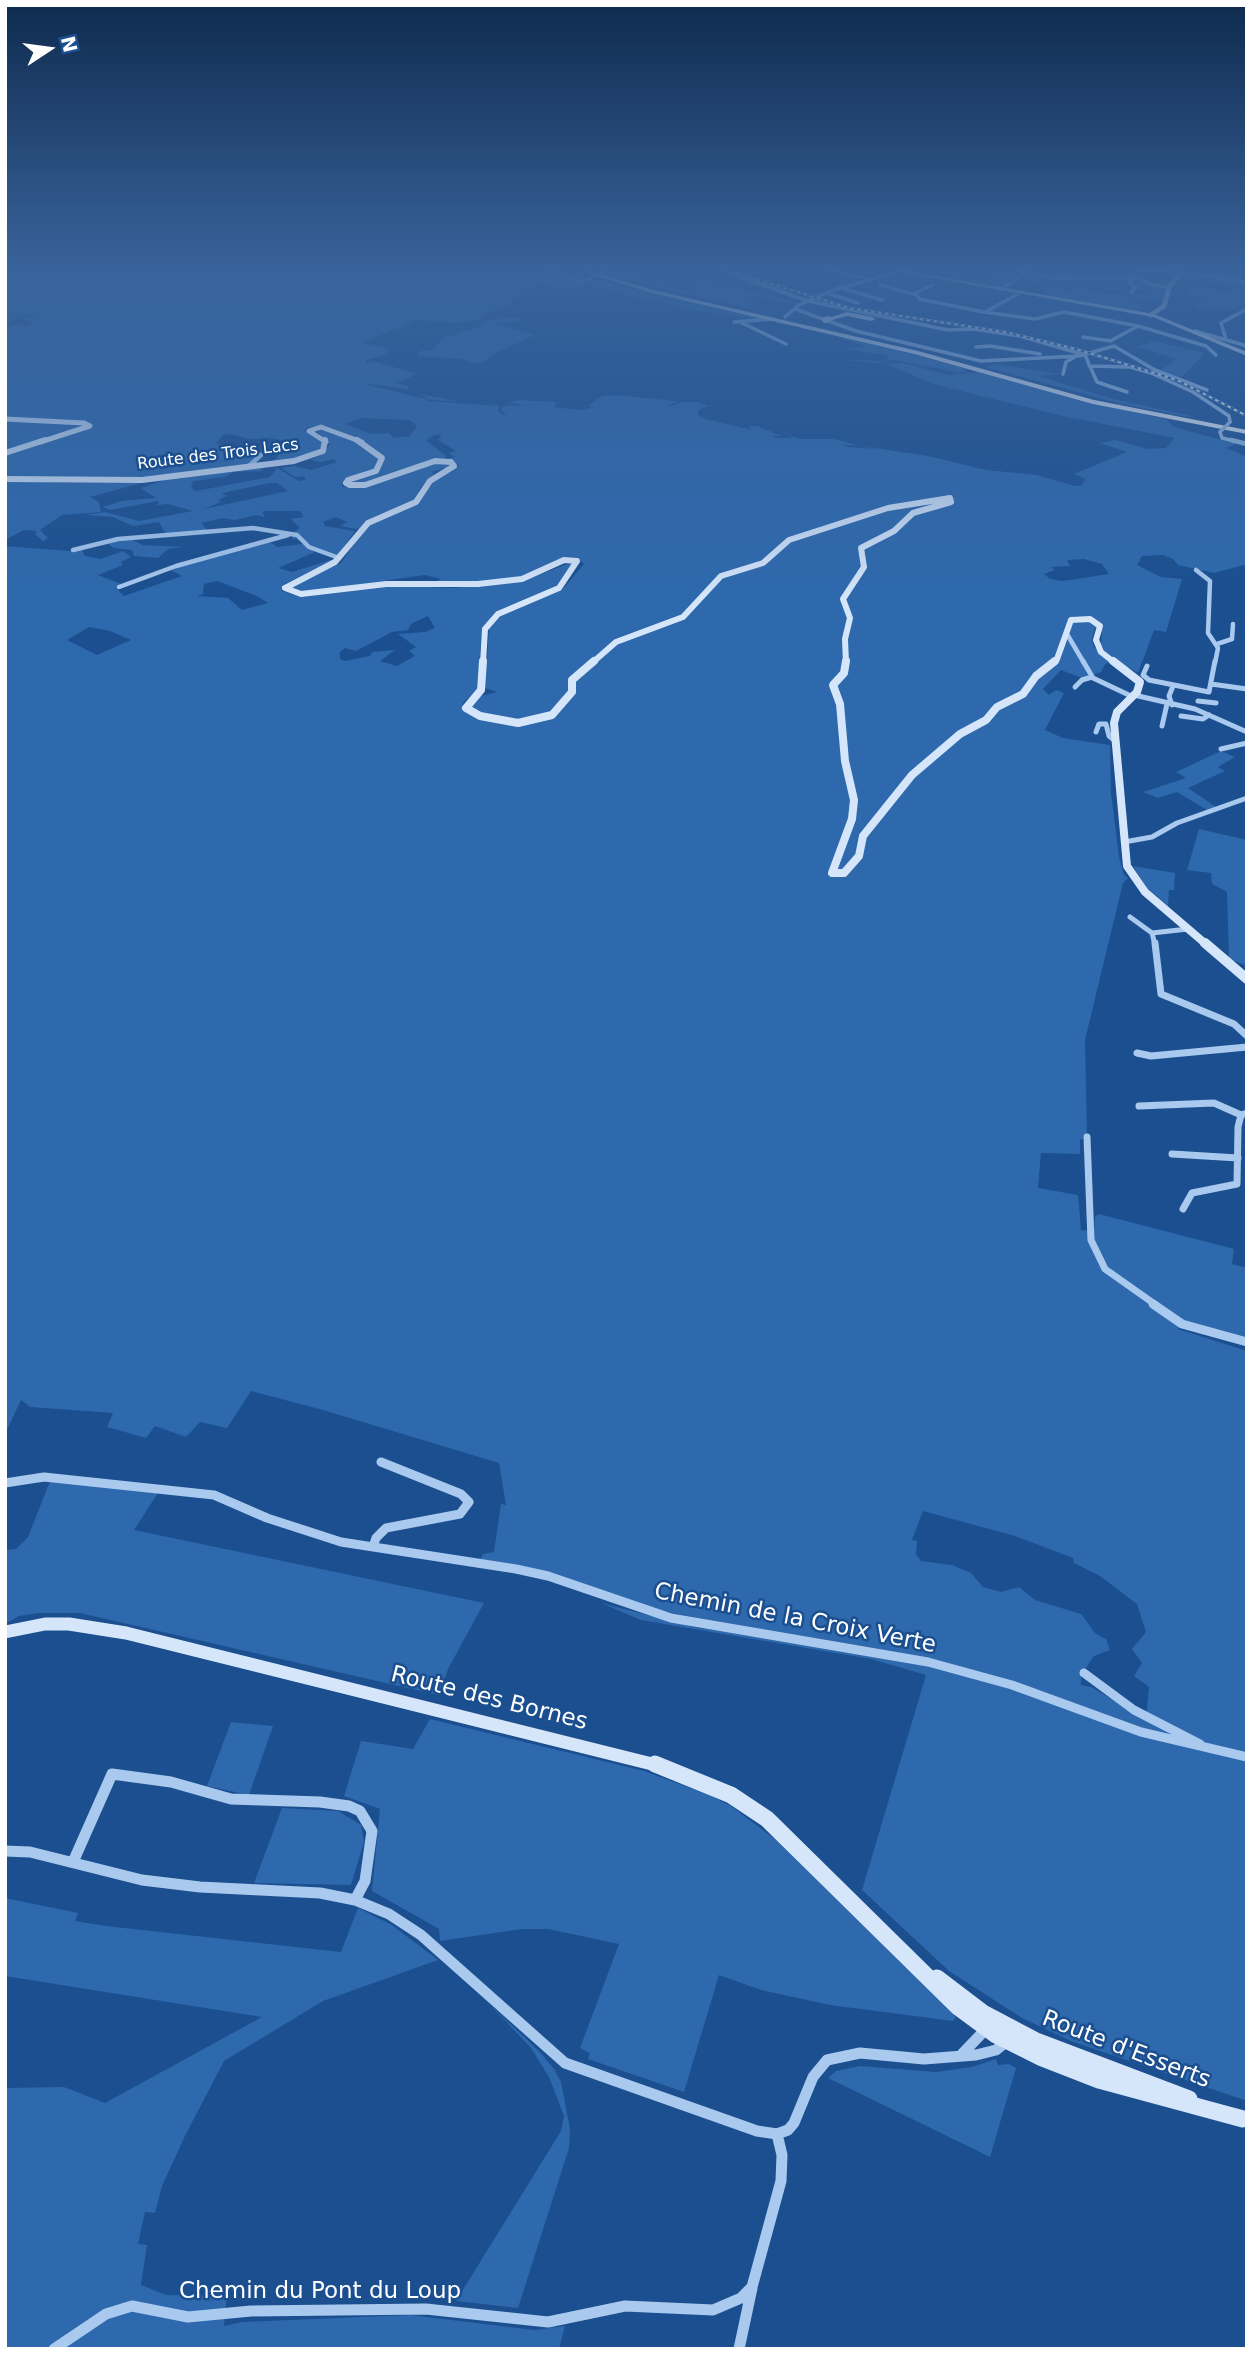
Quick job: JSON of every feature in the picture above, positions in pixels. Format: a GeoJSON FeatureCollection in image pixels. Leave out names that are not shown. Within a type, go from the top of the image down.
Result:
{"type":"FeatureCollection","features":[{"type":"Feature","properties":{"kind":"highway"},"geometry":{"type":"LineString","coordinates":[[1009,378],[1093,402],[1247,431]]}},
{"type":"Feature","properties":{"kind":"highway"},"geometry":{"type":"LineString","coordinates":[[1018,378],[1107,402],[1247,431]]}},
{"type":"Feature","properties":{"kind":"street"},"geometry":{"type":"LineString","coordinates":[[1095,378],[1097,382],[1127,392]]}},
{"type":"Feature","properties":{"kind":"street"},"geometry":{"type":"LineString","coordinates":[[1162,378],[1193,392],[1228,415],[1230,422],[1220,432],[1222,438],[1247,444]]}},
{"type":"Feature","properties":{"kind":"street"},"geometry":{"type":"LineString","coordinates":[[1175,378],[1207,390]]}},
{"type":"Feature","properties":{"kind":"street"},"geometry":{"type":"LineString","coordinates":[[5,419],[80,423],[90,426],[5,453]]}},
{"type":"Feature","properties":{"kind":"street","name":"Route des Trois Lacs"},"geometry":{"type":"LineString","coordinates":[[5,479],[136,481],[315,456],[323,451],[327,442],[309,430],[321,427],[366,444],[382,458],[376,471],[348,480],[346,483],[350,485],[365,485],[433,461],[453,463],[453,467],[430,481],[416,502],[362,527],[339,558],[287,584],[285,589],[304,594],[386,584],[478,584],[528,577],[564,560],[578,562],[556,591],[498,614],[489,621],[484,633],[481,690],[467,703],[467,709],[495,720],[523,723],[543,719],[555,712],[569,696],[572,680],[616,642],[683,617],[723,575],[763,563],[791,539],[893,506],[940,497],[952,499],[947,503],[918,511],[894,531],[861,548],[864,568],[843,599],[850,618],[845,636],[846,667],[833,685],[840,704],[844,757],[854,800],[852,819],[832,867],[832,873],[838,875],[844,873],[859,856],[863,836],[900,793],[904,784],[960,734],[983,722],[1002,704],[1027,691],[1036,676],[1057,659],[1067,634]]}},
{"type":"Feature","properties":{"kind":"street"},"geometry":{"type":"LineString","coordinates":[[241,450],[261,455],[250,465]]}},
{"type":"Feature","properties":{"kind":"street"},"geometry":{"type":"LineString","coordinates":[[75,550],[118,539],[249,528],[292,534],[316,550],[339,558]]}},
{"type":"Feature","properties":{"kind":"street"},"geometry":{"type":"LineString","coordinates":[[119,587],[176,566],[292,534]]}},
{"type":"Feature","properties":{"kind":"street"},"geometry":{"type":"LineString","coordinates":[[1146,666],[1143,675],[1146,678],[1209,692],[1217,644],[1208,633],[1210,581],[1196,570]]}},
{"type":"Feature","properties":{"kind":"street"},"geometry":{"type":"LineString","coordinates":[[1247,732],[1195,709],[1133,696],[1092,677],[1067,634],[1073,619],[1086,618],[1097,622],[1100,626],[1096,640],[1100,649],[1136,677],[1140,687],[1133,696],[1117,712],[1114,740],[1125,858],[1141,887],[1247,979]]}},
{"type":"Feature","properties":{"kind":"street"},"geometry":{"type":"LineString","coordinates":[[1217,644],[1232,639],[1233,624]]}},
{"type":"Feature","properties":{"kind":"street"},"geometry":{"type":"LineString","coordinates":[[1075,687],[1092,677]]}},
{"type":"Feature","properties":{"kind":"street"},"geometry":{"type":"LineString","coordinates":[[1211,684],[1247,690]]}},
{"type":"Feature","properties":{"kind":"street"},"geometry":{"type":"LineString","coordinates":[[1162,726],[1170,705],[1169,696],[1173,686]]}},
{"type":"Feature","properties":{"kind":"street"},"geometry":{"type":"LineString","coordinates":[[1195,709],[1201,692]]}},
{"type":"Feature","properties":{"kind":"street"},"geometry":{"type":"LineString","coordinates":[[1198,701],[1216,703]]}},
{"type":"Feature","properties":{"kind":"street"},"geometry":{"type":"LineString","coordinates":[[1180,706],[1182,726]]}},
{"type":"Feature","properties":{"kind":"street"},"geometry":{"type":"LineString","coordinates":[[1181,716],[1203,719],[1209,715]]}},
{"type":"Feature","properties":{"kind":"street"},"geometry":{"type":"LineString","coordinates":[[1097,732],[1099,724],[1105,723],[1109,736],[1114,740]]}},
{"type":"Feature","properties":{"kind":"street"},"geometry":{"type":"LineString","coordinates":[[1222,749],[1247,743]]}},
{"type":"Feature","properties":{"kind":"street"},"geometry":{"type":"LineString","coordinates":[[1124,842],[1152,837],[1177,823],[1247,798]]}},
{"type":"Feature","properties":{"kind":"street"},"geometry":{"type":"LineString","coordinates":[[1130,917],[1152,933],[1159,958],[1161,994],[1234,1024],[1247,1036]]}},
{"type":"Feature","properties":{"kind":"street"},"geometry":{"type":"LineString","coordinates":[[1152,933],[1188,929]]}},
{"type":"Feature","properties":{"kind":"street"},"geometry":{"type":"LineString","coordinates":[[1137,1053],[1151,1056],[1247,1048]]}},
{"type":"Feature","properties":{"kind":"street"},"geometry":{"type":"LineString","coordinates":[[1139,1106],[1214,1103],[1244,1114],[1237,1184],[1192,1193],[1184,1209]]}},
{"type":"Feature","properties":{"kind":"street"},"geometry":{"type":"LineString","coordinates":[[1087,1137],[1091,1240],[1105,1269],[1182,1324],[1247,1342]]}},
{"type":"Feature","properties":{"kind":"street"},"geometry":{"type":"LineString","coordinates":[[1172,1154],[1238,1158]]}},
{"type":"Feature","properties":{"kind":"street"},"geometry":{"type":"LineString","coordinates":[[373,1547],[376,1538],[386,1528],[454,1516],[465,1510],[469,1502],[461,1494],[381,1462]]}},
{"type":"Feature","properties":{"kind":"street","name":"Chemin de la Croix Verte"},"geometry":{"type":"LineString","coordinates":[[5,1483],[44,1477],[190,1490],[214,1495],[317,1536],[548,1576],[648,1612],[681,1619],[928,1662],[1012,1685],[1141,1732],[1247,1757]]}},
{"type":"Feature","properties":{"kind":"street","name":"Route des Bornes"},"geometry":{"type":"LineString","coordinates":[[5,1632],[45,1624],[69,1624],[126,1633],[669,1768],[715,1786],[767,1819],[958,2007],[990,2024]]}},
{"type":"Feature","properties":{"kind":"street"},"geometry":{"type":"LineString","coordinates":[[1084,1674],[1134,1710],[1213,1751]]}},
{"type":"Feature","properties":{"kind":"street"},"geometry":{"type":"LineString","coordinates":[[73,1862],[113,1774],[171,1782],[231,1798],[320,1802],[349,1806],[360,1811],[372,1831],[365,1881],[355,1900]]}},
{"type":"Feature","properties":{"kind":"street"},"geometry":{"type":"LineString","coordinates":[[5,1851],[30,1852],[142,1880],[200,1887],[320,1893],[355,1900],[389,1914],[421,1935],[565,2063],[757,2132],[777,2134],[791,2127],[813,2077],[827,2060],[836,2056],[860,2053],[924,2059],[987,2053],[1012,2036]]}},
{"type":"Feature","properties":{"kind":"street"},"geometry":{"type":"LineString","coordinates":[[958,2056],[972,2048],[990,2024]]}},
{"type":"Feature","properties":{"kind":"street","name":"Route d'Esserts"},"geometry":{"type":"LineString","coordinates":[[990,2024],[1108,2083],[1245,2120]]}},
{"type":"Feature","properties":{"kind":"street"},"geometry":{"type":"LineString","coordinates":[[740,2349],[752,2287],[781,2181],[782,2155],[777,2134]]}},
{"type":"Feature","properties":{"kind":"street","name":"Chemin du Pont du Loup"},"geometry":{"type":"LineString","coordinates":[[54,2349],[106,2314],[132,2306],[188,2317],[251,2311],[426,2309],[548,2322],[625,2306],[713,2310],[741,2298],[752,2287]]}},
{"type":"Feature","properties":{"kind":"shaded area"},"geometry":{"type":"Polygon","coordinates":[[[5,378],[408,378],[396,383],[411,387],[406,389],[360,383],[421,398],[428,398],[421,395],[425,395],[460,402],[424,399],[428,401],[500,406],[498,411],[507,418],[501,409],[504,406],[525,405],[508,403],[518,400],[557,402],[553,407],[579,410],[592,408],[589,405],[602,396],[616,395],[677,401],[666,408],[682,402],[697,402],[708,406],[698,410],[698,415],[705,419],[753,430],[748,426],[757,426],[782,436],[771,436],[777,438],[794,438],[780,432],[800,439],[834,439],[857,445],[842,445],[849,447],[876,449],[863,446],[928,456],[986,470],[1037,475],[1075,486],[1082,485],[1086,479],[1074,474],[1127,452],[1100,443],[1115,440],[1148,449],[1166,448],[1175,438],[1063,416],[933,384],[919,378],[1000,378],[1166,419],[1174,427],[1237,444],[1226,448],[1247,457],[1247,564],[1214,573],[1178,565],[1173,559],[1163,555],[1142,556],[1137,565],[1161,577],[1182,579],[1166,632],[1154,630],[1138,673],[1107,655],[1101,645],[1102,632],[1095,628],[1092,639],[1094,647],[1112,664],[1106,663],[1101,672],[1082,678],[1061,670],[1043,689],[1049,695],[1056,690],[1064,693],[1045,730],[1063,738],[1110,745],[1111,793],[1119,857],[1124,875],[1128,878],[1123,883],[1085,1040],[1087,1137],[1080,1140],[1080,1154],[1041,1153],[1038,1188],[1078,1195],[1081,1230],[1094,1231],[1095,1217],[1099,1214],[1234,1249],[1232,1264],[1247,1268],[1247,1338],[1181,1322],[1178,1329],[1247,1351],[1247,2101],[1071,2041],[1022,2018],[949,1971],[862,1890],[926,1675],[871,1659],[641,1620],[601,1603],[698,1628],[775,1637],[749,1627],[644,1608],[548,1572],[480,1560],[483,1554],[494,1552],[501,1504],[506,1505],[499,1463],[251,1391],[227,1428],[200,1422],[186,1437],[155,1426],[146,1438],[107,1427],[113,1413],[30,1407],[21,1400],[5,1434],[5,546],[70,551],[128,538],[143,545],[183,547],[168,549],[158,558],[134,556],[132,550],[114,548],[107,543],[81,549],[85,556],[101,559],[123,551],[131,557],[121,562],[123,565],[98,575],[121,584],[152,573],[116,588],[124,596],[182,576],[169,569],[263,541],[288,536],[269,541],[277,547],[302,544],[315,552],[278,568],[292,572],[337,558],[284,584],[282,591],[294,595],[390,585],[450,588],[519,582],[573,562],[553,590],[495,613],[482,629],[477,689],[463,703],[462,709],[479,718],[520,724],[540,722],[540,719],[505,720],[477,713],[471,708],[481,696],[497,692],[485,688],[489,628],[500,615],[562,590],[584,564],[577,558],[564,557],[527,576],[475,583],[430,585],[441,579],[425,575],[304,592],[290,589],[294,583],[341,563],[366,527],[418,503],[436,479],[459,466],[449,458],[454,457],[449,453],[456,451],[437,439],[441,438],[440,434],[429,437],[427,441],[445,455],[445,458],[428,460],[414,468],[359,484],[352,480],[376,473],[385,457],[365,441],[325,425],[306,428],[304,431],[322,440],[320,450],[292,460],[275,461],[278,455],[300,443],[270,438],[249,439],[231,434],[223,435],[216,443],[239,449],[234,450],[242,455],[257,454],[259,458],[249,464],[148,478],[5,478],[5,454],[93,426],[85,422],[5,418],[5,378]],[[361,418],[345,424],[371,434],[389,433],[394,438],[410,436],[417,426],[410,420],[361,418]],[[1084,559],[1067,560],[1070,566],[1051,567],[1055,570],[1044,574],[1050,579],[1063,581],[1109,574],[1102,564],[1084,559]],[[217,581],[204,584],[203,594],[197,596],[228,598],[242,610],[268,603],[217,581]],[[428,616],[411,624],[408,630],[392,632],[356,651],[345,648],[340,652],[340,659],[345,661],[370,656],[372,652],[395,650],[380,661],[397,666],[415,656],[409,651],[416,647],[398,634],[425,632],[435,628],[428,616]],[[89,627],[67,640],[97,655],[131,640],[110,631],[89,627]],[[923,1511],[912,1540],[917,1541],[916,1554],[921,1561],[952,1565],[971,1573],[983,1587],[1001,1592],[1019,1587],[1035,1600],[1081,1614],[1095,1633],[1106,1639],[1110,1650],[1094,1656],[1081,1675],[1081,1685],[1091,1687],[1146,1719],[1149,1687],[1134,1676],[1142,1663],[1132,1649],[1146,1632],[1137,1604],[1100,1576],[1074,1563],[1073,1558],[1015,1536],[923,1511]]]}},
{"type":"Feature","properties":{"kind":"shaded area"},"geometry":{"type":"Polygon","coordinates":[[[1026,378],[1044,378],[1113,399],[1191,416],[1205,413],[1188,417],[1122,404],[1026,378]]]}},
{"type":"Feature","properties":{"kind":"shaded area"},"geometry":{"type":"Polygon","coordinates":[[[5,420],[84,425],[80,429],[54,434],[5,451],[5,420]]]}},
{"type":"Feature","properties":{"kind":"shaded area"},"geometry":{"type":"Polygon","coordinates":[[[321,428],[362,444],[379,460],[375,468],[344,479],[342,487],[354,487],[436,462],[450,466],[432,472],[434,474],[421,487],[415,500],[356,529],[340,526],[347,522],[336,517],[323,522],[325,526],[355,531],[337,556],[314,548],[294,532],[300,528],[291,519],[304,517],[300,511],[265,511],[262,512],[265,517],[256,515],[235,520],[223,518],[201,523],[209,532],[167,536],[159,522],[133,526],[113,517],[85,515],[105,512],[139,521],[193,511],[168,504],[157,505],[157,501],[110,510],[103,507],[122,501],[156,498],[141,488],[168,479],[266,464],[261,471],[234,472],[225,477],[193,481],[191,488],[196,491],[270,477],[277,468],[299,481],[306,480],[304,476],[295,477],[282,468],[294,466],[312,470],[337,462],[333,459],[321,462],[310,460],[323,454],[330,444],[317,432],[321,428]],[[277,483],[222,493],[226,496],[218,500],[221,502],[204,509],[288,491],[277,483]]]}},
{"type":"Feature","properties":{"kind":"shaded area"},"geometry":{"type":"Polygon","coordinates":[[[5,480],[141,483],[90,497],[99,502],[101,512],[62,515],[40,530],[48,538],[43,541],[35,534],[37,531],[24,530],[5,540],[5,480]]]}},
{"type":"Feature","properties":{"kind":"shaded area"},"geometry":{"type":"Polygon","coordinates":[[[1221,751],[1235,757],[1218,767],[1225,771],[1188,788],[1216,807],[1207,810],[1177,792],[1158,798],[1143,792],[1186,778],[1176,772],[1221,751]]]}},
{"type":"Feature","properties":{"kind":"shaded area"},"geometry":{"type":"Polygon","coordinates":[[[1199,829],[1247,840],[1247,966],[1229,959],[1227,892],[1212,884],[1211,873],[1187,870],[1199,829]]]}},
{"type":"Feature","properties":{"kind":"shaded area"},"geometry":{"type":"Polygon","coordinates":[[[1133,866],[1175,873],[1174,890],[1169,890],[1168,906],[1147,888],[1133,866]]]}},
{"type":"Feature","properties":{"kind":"shaded area"},"geometry":{"type":"Polygon","coordinates":[[[50,1481],[158,1493],[134,1530],[484,1603],[449,1667],[438,1695],[80,1613],[39,1613],[19,1616],[5,1624],[5,1550],[16,1549],[28,1537],[50,1481]]]}},
{"type":"Feature","properties":{"kind":"shaded area"},"geometry":{"type":"Polygon","coordinates":[[[430,1719],[644,1771],[731,1806],[776,1840],[956,2017],[953,2021],[830,2005],[761,1990],[719,1975],[684,2092],[588,2059],[590,2053],[580,2048],[619,1944],[548,1929],[522,1929],[440,1941],[439,1929],[372,1891],[380,1809],[344,1796],[361,1741],[413,1749],[430,1719]]]}},
{"type":"Feature","properties":{"kind":"shaded area"},"geometry":{"type":"Polygon","coordinates":[[[231,1722],[273,1726],[249,1795],[207,1786],[231,1722]]]}},
{"type":"Feature","properties":{"kind":"shaded area"},"geometry":{"type":"Polygon","coordinates":[[[282,1808],[338,1811],[361,1825],[364,1842],[351,1885],[254,1883],[282,1808]]]}},
{"type":"Feature","properties":{"kind":"shaded area"},"geometry":{"type":"Polygon","coordinates":[[[5,1898],[78,1913],[75,1921],[106,1926],[341,1952],[358,1908],[392,1925],[438,1960],[323,2001],[224,2061],[162,2186],[155,2213],[145,2212],[138,2244],[147,2245],[141,2285],[166,2295],[227,2296],[224,2326],[242,2322],[410,2315],[534,2330],[565,2326],[559,2349],[5,2349],[5,2088],[64,2087],[105,2103],[262,2017],[5,1976],[5,1898]]]}},
{"type":"Feature","properties":{"kind":"shaded area"},"geometry":{"type":"Polygon","coordinates":[[[490,2005],[539,2051],[554,2069],[561,2082],[570,2129],[569,2148],[518,2308],[456,2301],[561,2131],[564,2116],[549,2077],[531,2048],[490,2005]]]}},
{"type":"Feature","properties":{"kind":"shaded area"},"geometry":{"type":"Polygon","coordinates":[[[996,2059],[998,2065],[1009,2064],[1016,2068],[990,2157],[828,2078],[836,2071],[860,2066],[936,2072],[972,2067],[996,2059]]]}},
{"type":"Feature","properties":{"kind":"railway"},"geometry":{"type":"LineString","coordinates":[[1170,378],[1247,416]]}}]}
